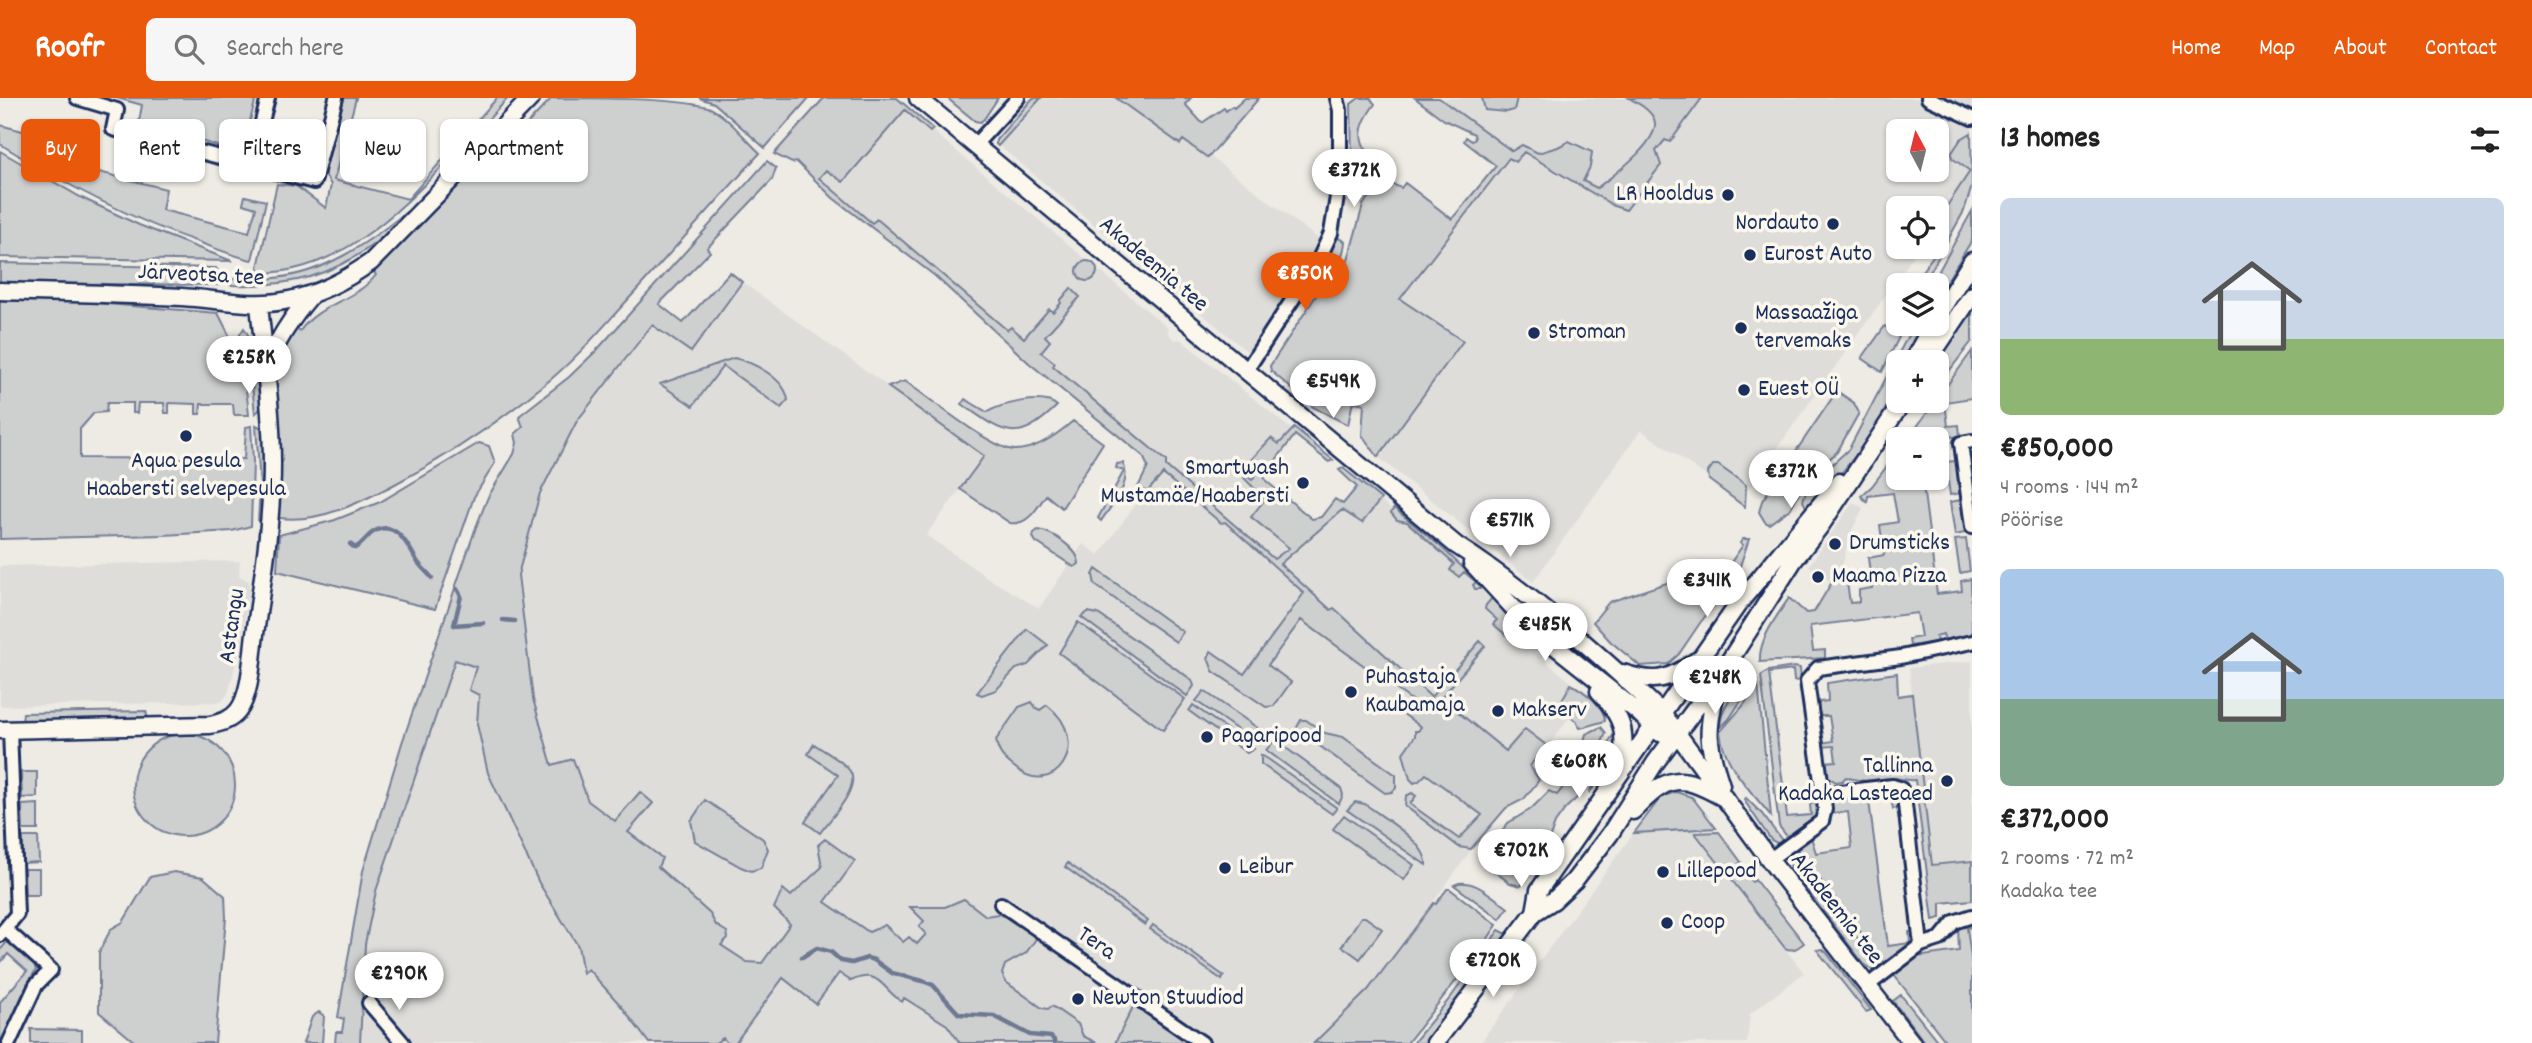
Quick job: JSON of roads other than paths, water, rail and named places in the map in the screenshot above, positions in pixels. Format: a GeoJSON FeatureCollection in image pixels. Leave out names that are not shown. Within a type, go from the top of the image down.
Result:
{"type":"FeatureCollection","features":[{"type":"Feature","properties":{"kind":"main road","name":"Järveotsa tee"},"geometry":{"type":"LineString","coordinates":[[0,291],[182,297],[259,304],[287,301],[312,294],[352,276],[390,246],[531,98]]}},
{"type":"Feature","properties":{"kind":"main road","name":"Akadeemia tee"},"geometry":{"type":"LineString","coordinates":[[918,98],[1456,545],[1514,585],[1615,669],[1727,800],[1769,860],[1912,1043]]}},
{"type":"Feature","properties":{"kind":"main road"},"geometry":{"type":"LineString","coordinates":[[1949,298],[1972,261]]}},
{"type":"Feature","properties":{"kind":"main road"},"geometry":{"type":"LineString","coordinates":[[1935,350],[1972,295],[1964,289],[1961,279]]}},
{"type":"Feature","properties":{"kind":"main road"},"geometry":{"type":"LineString","coordinates":[[265,372],[274,348],[312,294]]}},
{"type":"Feature","properties":{"kind":"main road","name":"Astangu"},"geometry":{"type":"LineString","coordinates":[[5,730],[221,723],[237,712],[244,701],[269,529],[272,461],[259,304]]}},
{"type":"Feature","properties":{"kind":"main road"},"geometry":{"type":"LineString","coordinates":[[1535,912],[1539,890],[1739,603],[1843,478],[1865,449],[1887,413]]}},
{"type":"Feature","properties":{"kind":"main road"},"geometry":{"type":"LineString","coordinates":[[1435,1043],[1535,912],[1554,900],[1574,881],[1610,834],[1673,738],[1721,674],[1895,413]]}},
{"type":"Feature","properties":{"kind":"main road","name":"Akadeemia tee"},"geometry":{"type":"LineString","coordinates":[[1456,545],[1531,626],[1590,673],[1659,721]]}},
{"type":"Feature","properties":{"kind":"main road"},"geometry":{"type":"LineString","coordinates":[[1615,669],[1651,681],[1674,676],[1704,656]]}},
{"type":"Feature","properties":{"kind":"main road"},"geometry":{"type":"LineString","coordinates":[[1590,673],[1600,692],[1619,714],[1624,751],[1621,772]]}},
{"type":"Feature","properties":{"kind":"main road"},"geometry":{"type":"LineString","coordinates":[[1721,674],[1708,738],[1727,800]]}},
{"type":"Feature","properties":{"kind":"main road"},"geometry":{"type":"LineString","coordinates":[[1610,834],[1661,785],[1685,780],[1727,800]]}},
{"type":"Feature","properties":{"kind":"main road"},"geometry":{"type":"LineString","coordinates":[[1564,853],[1563,863],[1574,881]]}},
{"type":"Feature","properties":{"kind":"street"},"geometry":{"type":"LineString","coordinates":[[77,98],[117,110],[113,129],[219,157]]}},
{"type":"Feature","properties":{"kind":"street"},"geometry":{"type":"LineString","coordinates":[[263,119],[268,98]]}},
{"type":"Feature","properties":{"kind":"street"},"geometry":{"type":"LineString","coordinates":[[326,136],[336,98]]}},
{"type":"Feature","properties":{"kind":"street"},"geometry":{"type":"LineString","coordinates":[[974,146],[1018,98]]}},
{"type":"Feature","properties":{"kind":"street"},"geometry":{"type":"LineString","coordinates":[[1246,371],[1320,258],[1331,233],[1340,179],[1340,110],[1337,98]]}},
{"type":"Feature","properties":{"kind":"street"},"geometry":{"type":"LineString","coordinates":[[1928,98],[1972,118]]}},
{"type":"Feature","properties":{"kind":"street"},"geometry":{"type":"LineString","coordinates":[[1972,441],[1961,443],[1972,527]]}},
{"type":"Feature","properties":{"kind":"street"},"geometry":{"type":"LineString","coordinates":[[1769,860],[1822,821],[1825,809],[1807,681],[1818,668],[1901,657],[1972,642]]}},
{"type":"Feature","properties":{"kind":"street"},"geometry":{"type":"LineString","coordinates":[[5,730],[17,914],[2,932],[51,970],[36,985],[9,1043]]}},
{"type":"Feature","properties":{"kind":"street"},"geometry":{"type":"LineString","coordinates":[[1822,794],[1893,786],[1901,789],[1906,808],[1921,945]]}},
{"type":"Feature","properties":{"kind":"street","name":"Tera"},"geometry":{"type":"LineString","coordinates":[[1001,904],[1202,1043]]}},
{"type":"Feature","properties":{"kind":"street"},"geometry":{"type":"LineString","coordinates":[[1867,986],[1921,945],[1940,939],[1954,922],[1972,916]]}},
{"type":"Feature","properties":{"kind":"street"},"geometry":{"type":"LineString","coordinates":[[369,1003],[403,1043]]}},
{"type":"Feature","properties":{"kind":"waterway"},"geometry":{"type":"LineString","coordinates":[[350,544],[355,548],[377,530],[391,529],[402,537],[432,578]]}},
{"type":"Feature","properties":{"kind":"waterway"},"geometry":{"type":"LineString","coordinates":[[457,589],[461,596],[454,625],[483,623]]}},
{"type":"Feature","properties":{"kind":"waterway"},"geometry":{"type":"LineString","coordinates":[[503,620],[515,621]]}},
{"type":"Feature","properties":{"kind":"waterway"},"geometry":{"type":"LineString","coordinates":[[802,957],[817,948],[831,952],[841,961],[852,963],[867,958],[874,960],[892,973],[933,985],[959,1014],[994,1016],[1030,1035],[1051,1037],[1054,1043]]}},
{"type":"Feature","properties":{"kind":"place","name":"LR Hooldus"},"geometry":{"type":"Point","coordinates":[1728,195]}},
{"type":"Feature","properties":{"kind":"place","name":"Nordauto"},"geometry":{"type":"Point","coordinates":[1833,224]}},
{"type":"Feature","properties":{"kind":"place","name":"Eurost Auto"},"geometry":{"type":"Point","coordinates":[1750,255]}},
{"type":"Feature","properties":{"kind":"place","name":"Massaažiga tervemaks"},"geometry":{"type":"Point","coordinates":[1741,328]}},
{"type":"Feature","properties":{"kind":"place","name":"Stroman"},"geometry":{"type":"Point","coordinates":[1534,333]}},
{"type":"Feature","properties":{"kind":"place","name":"Euest OÜ"},"geometry":{"type":"Point","coordinates":[1744,390]}},
{"type":"Feature","properties":{"kind":"place","name":"Aqua pesula Haabersti selvepesula"},"geometry":{"type":"Point","coordinates":[186,436]}},
{"type":"Feature","properties":{"kind":"place","name":"Smartwash Mustamäe/Haabersti"},"geometry":{"type":"Point","coordinates":[1303,483]}},
{"type":"Feature","properties":{"kind":"place","name":"Drumsticks"},"geometry":{"type":"Point","coordinates":[1835,544]}},
{"type":"Feature","properties":{"kind":"place","name":"Maama Pizza"},"geometry":{"type":"Point","coordinates":[1818,577]}},
{"type":"Feature","properties":{"kind":"place","name":"Puhastaja Kaubamaja"},"geometry":{"type":"Point","coordinates":[1351,692]}},
{"type":"Feature","properties":{"kind":"place","name":"Makserv"},"geometry":{"type":"Point","coordinates":[1498,711]}},
{"type":"Feature","properties":{"kind":"place","name":"Pagaripood"},"geometry":{"type":"Point","coordinates":[1207,737]}},
{"type":"Feature","properties":{"kind":"place","name":"Tallinna Kadaka Lasteaed"},"geometry":{"type":"Point","coordinates":[1947,781]}},
{"type":"Feature","properties":{"kind":"place","name":"Leibur"},"geometry":{"type":"Point","coordinates":[1225,868]}},
{"type":"Feature","properties":{"kind":"place","name":"Lillepood"},"geometry":{"type":"Point","coordinates":[1663,872]}},
{"type":"Feature","properties":{"kind":"place","name":"Coop"},"geometry":{"type":"Point","coordinates":[1667,923]}},
{"type":"Feature","properties":{"kind":"place","name":"Newton Stuudiod"},"geometry":{"type":"Point","coordinates":[1078,999]}}]}
